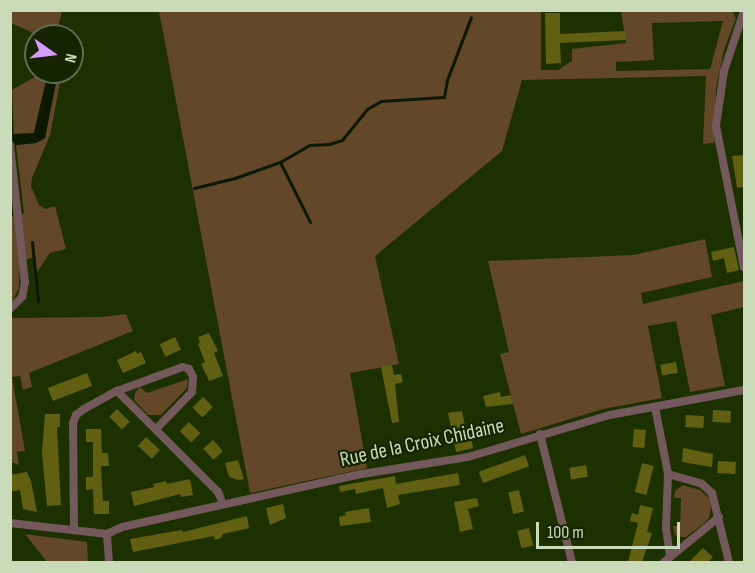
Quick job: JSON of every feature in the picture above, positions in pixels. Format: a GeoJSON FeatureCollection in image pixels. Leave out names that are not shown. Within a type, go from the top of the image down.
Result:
{"type":"FeatureCollection","features":[{"type":"Feature","properties":{"kind":"street"},"geometry":{"type":"LineString","coordinates":[[744,11],[724,72],[716,126],[744,267]]}},
{"type":"Feature","properties":{"kind":"street"},"geometry":{"type":"LineString","coordinates":[[10,309],[17,304],[24,292],[23,250],[11,146]]}},
{"type":"Feature","properties":{"kind":"street"},"geometry":{"type":"LineString","coordinates":[[74,529],[73,423],[76,415],[117,391],[183,367],[189,369],[193,377],[192,392],[156,429]]}},
{"type":"Feature","properties":{"kind":"street","name":"Rue de la Croix Chidaine"},"geometry":{"type":"LineString","coordinates":[[107,534],[122,527],[362,474],[468,457],[610,415],[744,390]]}},
{"type":"Feature","properties":{"kind":"street"},"geometry":{"type":"LineString","coordinates":[[117,391],[218,492],[223,504]]}},
{"type":"Feature","properties":{"kind":"street"},"geometry":{"type":"LineString","coordinates":[[656,407],[668,474],[667,559]]}},
{"type":"Feature","properties":{"kind":"street"},"geometry":{"type":"LineString","coordinates":[[540,434],[572,562]]}},
{"type":"Feature","properties":{"kind":"street"},"geometry":{"type":"LineString","coordinates":[[668,474],[707,487],[712,493],[729,562]]}},
{"type":"Feature","properties":{"kind":"street"},"geometry":{"type":"LineString","coordinates":[[667,559],[719,517]]}},
{"type":"Feature","properties":{"kind":"street"},"geometry":{"type":"LineString","coordinates":[[10,523],[107,534],[109,562]]}},
{"type":"Feature","properties":{"kind":"shaded area"},"geometry":{"type":"Polygon","coordinates":[[[11,11],[62,11],[59,24],[24,24],[24,29],[11,23],[11,11]]]}},
{"type":"Feature","properties":{"kind":"shaded area"},"geometry":{"type":"Polygon","coordinates":[[[159,11],[541,11],[541,70],[558,70],[572,61],[572,49],[626,43],[621,11],[732,11],[736,18],[724,50],[716,88],[714,143],[703,144],[706,76],[522,80],[502,151],[375,256],[399,364],[350,373],[367,468],[250,493],[159,11]],[[723,21],[652,23],[654,60],[616,62],[616,71],[710,69],[723,21]]]}},
{"type":"Feature","properties":{"kind":"shaded area"},"geometry":{"type":"Polygon","coordinates":[[[24,83],[45,84],[34,133],[14,134],[12,90],[24,83]]]}},
{"type":"Feature","properties":{"kind":"shaded area"},"geometry":{"type":"Polygon","coordinates":[[[45,84],[56,84],[45,138],[36,143],[16,145],[13,142],[13,134],[34,133],[45,84]]]}},
{"type":"Feature","properties":{"kind":"shaded area"},"geometry":{"type":"Polygon","coordinates":[[[56,84],[60,84],[50,135],[32,178],[31,186],[39,205],[45,209],[55,206],[66,249],[50,253],[37,272],[35,257],[20,261],[19,288],[11,304],[11,217],[24,213],[16,145],[36,143],[45,138],[56,84]]]}},
{"type":"Feature","properties":{"kind":"shaded area"},"geometry":{"type":"Polygon","coordinates":[[[705,239],[712,277],[641,293],[643,304],[744,281],[744,307],[711,315],[725,386],[690,392],[676,321],[648,326],[662,398],[603,409],[521,434],[500,354],[509,352],[488,261],[633,255],[705,239]]]}},
{"type":"Feature","properties":{"kind":"shaded area"},"geometry":{"type":"Polygon","coordinates":[[[126,314],[133,331],[29,373],[32,387],[23,390],[20,376],[12,377],[25,451],[17,452],[19,465],[11,462],[11,318],[102,317],[126,314]]]}},
{"type":"Feature","properties":{"kind":"shaded area"},"geometry":{"type":"Polygon","coordinates":[[[188,379],[187,388],[161,415],[148,415],[134,400],[135,393],[140,387],[147,393],[188,379]]]}},
{"type":"Feature","properties":{"kind":"shaded area"},"geometry":{"type":"Polygon","coordinates":[[[683,485],[700,490],[709,498],[711,508],[709,518],[703,524],[686,537],[679,537],[675,535],[673,526],[680,526],[681,498],[674,498],[675,491],[683,485]]]}},
{"type":"Feature","properties":{"kind":"shaded area"},"geometry":{"type":"Polygon","coordinates":[[[25,534],[87,542],[88,562],[47,562],[25,534]]]}},
{"type":"Feature","properties":{"kind":"building"},"geometry":{"type":"Polygon","coordinates":[[[545,13],[560,13],[560,34],[625,31],[626,40],[560,43],[561,63],[546,64],[545,13]]]}},
{"type":"Feature","properties":{"kind":"building"},"geometry":{"type":"Polygon","coordinates":[[[744,155],[744,187],[737,188],[732,156],[744,155]]]}},
{"type":"Feature","properties":{"kind":"building"},"geometry":{"type":"Polygon","coordinates":[[[734,247],[739,270],[727,273],[724,258],[713,261],[711,252],[734,247]]]}},
{"type":"Feature","properties":{"kind":"building"},"geometry":{"type":"Polygon","coordinates":[[[209,333],[218,351],[214,353],[223,376],[209,381],[201,364],[205,362],[198,344],[200,343],[198,337],[209,333]]]}},
{"type":"Feature","properties":{"kind":"building"},"geometry":{"type":"Polygon","coordinates":[[[175,337],[181,350],[166,357],[160,344],[175,337]]]}},
{"type":"Feature","properties":{"kind":"building"},"geometry":{"type":"Polygon","coordinates":[[[136,351],[137,354],[141,352],[146,363],[123,373],[117,360],[136,351]]]}},
{"type":"Feature","properties":{"kind":"building"},"geometry":{"type":"Polygon","coordinates":[[[676,362],[678,373],[662,376],[660,365],[676,362]]]}},
{"type":"Feature","properties":{"kind":"building"},"geometry":{"type":"Polygon","coordinates":[[[392,365],[394,375],[401,374],[403,382],[395,384],[399,422],[392,423],[381,367],[392,365]]]}},
{"type":"Feature","properties":{"kind":"building"},"geometry":{"type":"Polygon","coordinates":[[[87,373],[92,386],[53,401],[48,388],[87,373]]]}},
{"type":"Feature","properties":{"kind":"building"},"geometry":{"type":"Polygon","coordinates":[[[500,392],[501,397],[511,395],[513,404],[486,407],[483,396],[500,392]]]}},
{"type":"Feature","properties":{"kind":"building"},"geometry":{"type":"Polygon","coordinates":[[[203,397],[213,407],[202,418],[192,408],[203,397]]]}},
{"type":"Feature","properties":{"kind":"building"},"geometry":{"type":"Polygon","coordinates":[[[117,409],[130,422],[122,430],[109,417],[117,409]]]}},
{"type":"Feature","properties":{"kind":"building"},"geometry":{"type":"Polygon","coordinates":[[[713,410],[731,411],[730,423],[712,422],[713,410]]]}},
{"type":"Feature","properties":{"kind":"building"},"geometry":{"type":"Polygon","coordinates":[[[462,411],[467,436],[471,435],[473,448],[456,452],[448,413],[462,411]]]}},
{"type":"Feature","properties":{"kind":"building"},"geometry":{"type":"Polygon","coordinates":[[[45,414],[60,414],[60,427],[57,427],[61,505],[47,506],[42,452],[45,414]]]}},
{"type":"Feature","properties":{"kind":"building"},"geometry":{"type":"Polygon","coordinates":[[[686,415],[704,416],[703,428],[685,427],[686,415]]]}},
{"type":"Feature","properties":{"kind":"building"},"geometry":{"type":"Polygon","coordinates":[[[189,422],[200,433],[191,443],[180,431],[189,422]]]}},
{"type":"Feature","properties":{"kind":"building"},"geometry":{"type":"Polygon","coordinates":[[[86,429],[101,429],[102,453],[108,453],[109,466],[101,466],[103,501],[109,501],[109,514],[94,514],[93,489],[86,490],[86,477],[93,477],[93,442],[86,442],[86,429]]]}},
{"type":"Feature","properties":{"kind":"building"},"geometry":{"type":"Polygon","coordinates":[[[634,429],[646,430],[644,448],[632,447],[634,429]]]}},
{"type":"Feature","properties":{"kind":"building"},"geometry":{"type":"Polygon","coordinates":[[[146,437],[160,450],[152,459],[138,446],[146,437]]]}},
{"type":"Feature","properties":{"kind":"building"},"geometry":{"type":"Polygon","coordinates":[[[213,440],[223,451],[213,460],[203,449],[213,440]]]}},
{"type":"Feature","properties":{"kind":"building"},"geometry":{"type":"Polygon","coordinates":[[[683,448],[713,454],[712,467],[682,462],[683,448]]]}},
{"type":"Feature","properties":{"kind":"building"},"geometry":{"type":"Polygon","coordinates":[[[525,455],[529,466],[483,483],[479,472],[525,455]]]}},
{"type":"Feature","properties":{"kind":"building"},"geometry":{"type":"Polygon","coordinates":[[[238,460],[244,479],[238,480],[229,477],[225,463],[238,460]]]}},
{"type":"Feature","properties":{"kind":"building"},"geometry":{"type":"Polygon","coordinates":[[[718,461],[736,462],[735,474],[717,473],[718,461]]]}},
{"type":"Feature","properties":{"kind":"building"},"geometry":{"type":"Polygon","coordinates":[[[642,463],[654,466],[646,495],[635,492],[642,463]]]}},
{"type":"Feature","properties":{"kind":"building"},"geometry":{"type":"Polygon","coordinates":[[[586,465],[588,477],[571,480],[569,468],[586,465]]]}},
{"type":"Feature","properties":{"kind":"building"},"geometry":{"type":"Polygon","coordinates":[[[27,472],[37,512],[23,509],[20,490],[10,492],[10,475],[27,472]]]}},
{"type":"Feature","properties":{"kind":"building"},"geometry":{"type":"Polygon","coordinates":[[[458,473],[460,485],[398,495],[400,504],[387,508],[383,488],[356,494],[355,489],[340,492],[339,486],[395,476],[396,484],[458,473]]]}},
{"type":"Feature","properties":{"kind":"building"},"geometry":{"type":"Polygon","coordinates":[[[190,479],[193,495],[181,497],[180,494],[134,506],[131,492],[154,487],[153,484],[166,481],[167,484],[190,479]]]}},
{"type":"Feature","properties":{"kind":"building"},"geometry":{"type":"Polygon","coordinates":[[[519,490],[524,511],[513,514],[508,492],[519,490]]]}},
{"type":"Feature","properties":{"kind":"building"},"geometry":{"type":"Polygon","coordinates":[[[477,498],[479,506],[468,509],[473,529],[460,532],[454,502],[477,498]]]}},
{"type":"Feature","properties":{"kind":"building"},"geometry":{"type":"Polygon","coordinates":[[[283,504],[286,518],[270,525],[266,508],[283,504]]]}},
{"type":"Feature","properties":{"kind":"building"},"geometry":{"type":"Polygon","coordinates":[[[640,505],[653,508],[647,532],[652,533],[642,562],[628,562],[638,523],[630,521],[632,513],[638,515],[640,505]]]}},
{"type":"Feature","properties":{"kind":"building"},"geometry":{"type":"Polygon","coordinates":[[[369,508],[371,522],[340,526],[339,517],[346,515],[345,512],[369,508]]]}},
{"type":"Feature","properties":{"kind":"building"},"geometry":{"type":"Polygon","coordinates":[[[247,516],[249,528],[223,534],[221,538],[215,540],[214,536],[133,552],[130,539],[182,530],[183,532],[247,516]]]}},
{"type":"Feature","properties":{"kind":"building"},"geometry":{"type":"Polygon","coordinates":[[[529,528],[533,546],[521,548],[517,531],[529,528]]]}},
{"type":"Feature","properties":{"kind":"building"},"geometry":{"type":"Polygon","coordinates":[[[703,548],[713,557],[708,562],[689,562],[703,548]]]}},
{"type":"Feature","properties":{"kind":"waterway"},"geometry":{"type":"LineString","coordinates":[[194,188],[235,178],[280,162],[310,145],[329,144],[342,140],[367,109],[381,101],[444,97],[447,80],[471,17]]}},
{"type":"Feature","properties":{"kind":"waterway"},"geometry":{"type":"LineString","coordinates":[[280,162],[310,222]]}},
{"type":"Feature","properties":{"kind":"waterway"},"geometry":{"type":"LineString","coordinates":[[32,242],[38,301]]}}]}
